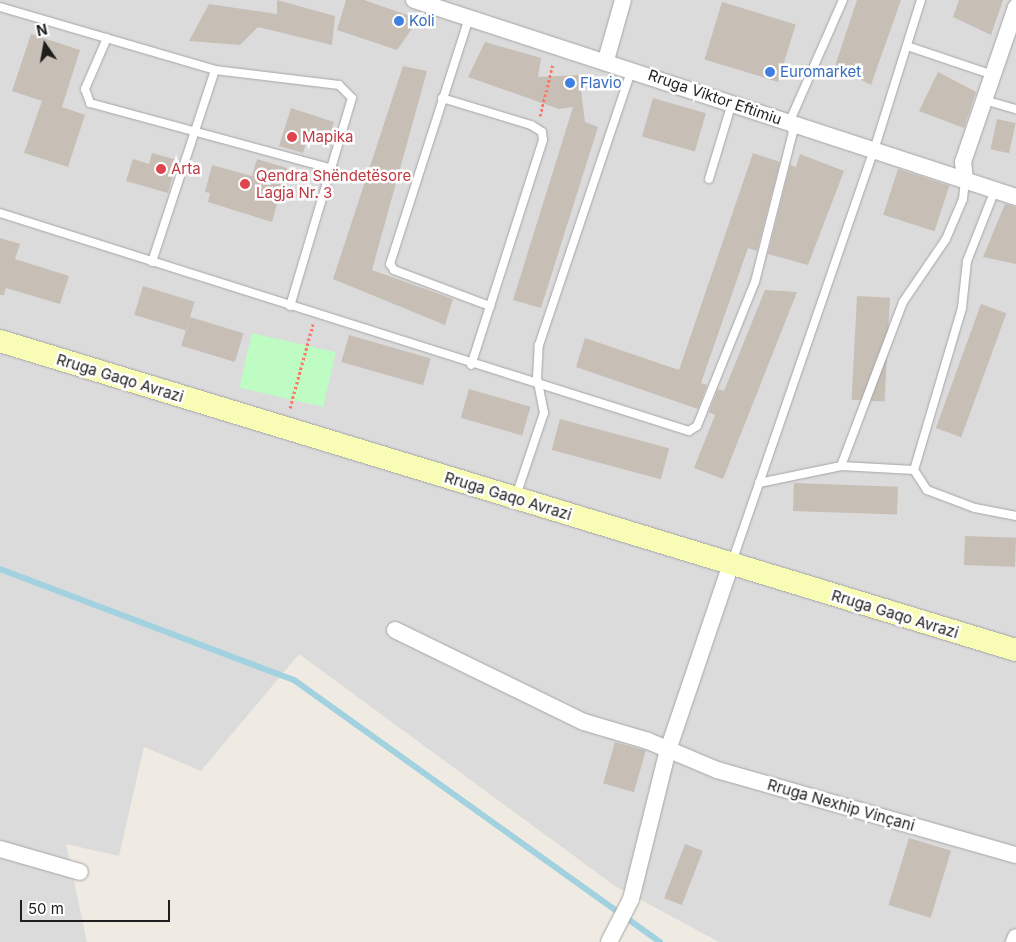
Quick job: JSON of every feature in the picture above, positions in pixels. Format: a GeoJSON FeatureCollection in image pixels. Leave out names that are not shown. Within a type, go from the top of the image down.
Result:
{"type":"FeatureCollection","features":[{"type":"Feature","properties":{"kind":"main road","name":"Rruga Gaqo Avrazi"},"geometry":{"type":"LineString","coordinates":[[0,341],[1016,650]]}},
{"type":"Feature","properties":{"kind":"street","name":"Rruga Viktor Eftimiu"},"geometry":{"type":"LineString","coordinates":[[414,0],[632,68],[789,123],[1016,198]]}},
{"type":"Feature","properties":{"kind":"street"},"geometry":{"type":"LineString","coordinates":[[606,60],[623,0]]}},
{"type":"Feature","properties":{"kind":"street"},"geometry":{"type":"LineString","coordinates":[[965,180],[963,162],[1016,7]]}},
{"type":"Feature","properties":{"kind":"street"},"geometry":{"type":"LineString","coordinates":[[608,942],[617,921],[631,899],[668,750],[731,564]]}},
{"type":"Feature","properties":{"kind":"street","name":"Rruga Nexhip Vinçani"},"geometry":{"type":"LineString","coordinates":[[396,630],[558,712],[668,750],[717,770],[1016,855]]}},
{"type":"Feature","properties":{"kind":"street"},"geometry":{"type":"LineString","coordinates":[[0,849],[80,872]]}},
{"type":"Feature","properties":{"kind":"street"},"geometry":{"type":"LineString","coordinates":[[1014,942],[1016,937]]}},
{"type":"Feature","properties":{"kind":"lane"},"geometry":{"type":"LineString","coordinates":[[0,213],[680,432],[697,426],[755,282],[793,132],[789,123],[844,0]]}},
{"type":"Feature","properties":{"kind":"lane"},"geometry":{"type":"LineString","coordinates":[[731,564],[874,150],[921,0]]}},
{"type":"Feature","properties":{"kind":"lane"},"geometry":{"type":"LineString","coordinates":[[0,7],[215,70],[339,85],[348,91],[351,111],[290,306]]}},
{"type":"Feature","properties":{"kind":"lane"},"geometry":{"type":"LineString","coordinates":[[469,17],[390,264],[394,270],[490,306]]}},
{"type":"Feature","properties":{"kind":"lane"},"geometry":{"type":"LineString","coordinates":[[107,38],[85,89],[90,103],[196,129],[333,169]]}},
{"type":"Feature","properties":{"kind":"lane"},"geometry":{"type":"LineString","coordinates":[[907,46],[993,75]]}},
{"type":"Feature","properties":{"kind":"lane"},"geometry":{"type":"LineString","coordinates":[[515,498],[544,413],[542,387],[537,378],[539,344],[632,68]]}},
{"type":"Feature","properties":{"kind":"lane"},"geometry":{"type":"LineString","coordinates":[[152,262],[215,70]]}},
{"type":"Feature","properties":{"kind":"lane"},"geometry":{"type":"LineString","coordinates":[[442,98],[536,129],[543,140],[471,365]]}},
{"type":"Feature","properties":{"kind":"lane"},"geometry":{"type":"LineString","coordinates":[[984,100],[1016,109]]}},
{"type":"Feature","properties":{"kind":"lane"},"geometry":{"type":"LineString","coordinates":[[709,179],[732,103]]}},
{"type":"Feature","properties":{"kind":"lane"},"geometry":{"type":"LineString","coordinates":[[842,466],[902,302],[946,239],[963,199],[965,180]]}},
{"type":"Feature","properties":{"kind":"lane"},"geometry":{"type":"LineString","coordinates":[[994,190],[967,260],[962,308],[914,470],[927,490],[974,508],[1016,516]]}},
{"type":"Feature","properties":{"kind":"lane"},"geometry":{"type":"LineString","coordinates":[[759,483],[842,466],[914,470]]}},
{"type":"Feature","properties":{"kind":"path"},"geometry":{"type":"LineString","coordinates":[[536,129],[558,45]]}},
{"type":"Feature","properties":{"kind":"path"},"geometry":{"type":"LineString","coordinates":[[288,416],[316,315]]}},
{"type":"Feature","properties":{"kind":"shaded area"},"geometry":{"type":"Polygon","coordinates":[[[0,0],[1016,0],[1016,942],[719,942],[615,886],[299,654],[201,771],[144,747],[119,856],[66,844],[87,942],[0,942],[0,0]]]}},
{"type":"Feature","properties":{"kind":"green space"},"geometry":{"type":"Polygon","coordinates":[[[252,333],[336,352],[323,407],[239,388],[252,333]]]}},
{"type":"Feature","properties":{"kind":"building"},"geometry":{"type":"Polygon","coordinates":[[[277,0],[335,16],[332,45],[258,27],[240,45],[189,41],[209,4],[277,14],[277,0]]]}},
{"type":"Feature","properties":{"kind":"building"},"geometry":{"type":"Polygon","coordinates":[[[346,0],[364,0],[419,19],[397,50],[337,30],[346,0]]]}},
{"type":"Feature","properties":{"kind":"building"},"geometry":{"type":"Polygon","coordinates":[[[857,0],[901,0],[871,85],[835,66],[857,0]]]}},
{"type":"Feature","properties":{"kind":"building"},"geometry":{"type":"Polygon","coordinates":[[[959,0],[1003,0],[991,35],[953,17],[959,0]]]}},
{"type":"Feature","properties":{"kind":"building"},"geometry":{"type":"Polygon","coordinates":[[[722,2],[796,25],[778,82],[704,59],[722,2]]]}},
{"type":"Feature","properties":{"kind":"building"},"geometry":{"type":"Polygon","coordinates":[[[31,34],[80,50],[62,107],[85,115],[68,167],[24,153],[42,101],[12,91],[31,34]]]}},
{"type":"Feature","properties":{"kind":"building"},"geometry":{"type":"Polygon","coordinates":[[[485,42],[541,58],[538,77],[579,75],[585,122],[598,127],[541,308],[513,300],[573,107],[559,109],[468,77],[485,42]]]}},
{"type":"Feature","properties":{"kind":"building"},"geometry":{"type":"Polygon","coordinates":[[[403,66],[427,71],[372,270],[453,299],[445,325],[333,279],[403,66]]]}},
{"type":"Feature","properties":{"kind":"building"},"geometry":{"type":"Polygon","coordinates":[[[938,72],[976,92],[964,128],[919,111],[938,72]]]}},
{"type":"Feature","properties":{"kind":"building"},"geometry":{"type":"Polygon","coordinates":[[[653,98],[706,113],[695,152],[642,136],[653,98]]]}},
{"type":"Feature","properties":{"kind":"building"},"geometry":{"type":"Polygon","coordinates":[[[291,108],[334,122],[326,146],[307,140],[303,153],[279,146],[291,108]]]}},
{"type":"Feature","properties":{"kind":"building"},"geometry":{"type":"Polygon","coordinates":[[[997,119],[1016,123],[1009,153],[991,149],[997,119]]]}},
{"type":"Feature","properties":{"kind":"building"},"geometry":{"type":"Polygon","coordinates":[[[152,153],[177,160],[168,193],[126,181],[133,159],[149,164],[152,153]]]}},
{"type":"Feature","properties":{"kind":"building"},"geometry":{"type":"Polygon","coordinates":[[[753,153],[780,162],[757,251],[748,248],[701,383],[707,385],[698,409],[576,367],[585,338],[679,370],[753,153]]]}},
{"type":"Feature","properties":{"kind":"building"},"geometry":{"type":"Polygon","coordinates":[[[800,154],[844,171],[808,265],[768,254],[790,165],[796,167],[800,154]]]}},
{"type":"Feature","properties":{"kind":"building","name":"Qendra Shëndetësore Lagja Nr. 3"},"geometry":{"type":"Polygon","coordinates":[[[257,159],[287,168],[272,222],[208,202],[210,193],[205,192],[212,165],[252,176],[257,159]]]}},
{"type":"Feature","properties":{"kind":"building"},"geometry":{"type":"Polygon","coordinates":[[[898,169],[949,186],[935,231],[883,215],[898,169]]]}},
{"type":"Feature","properties":{"kind":"building"},"geometry":{"type":"Polygon","coordinates":[[[1005,204],[1016,207],[1016,264],[983,257],[1005,204]]]}},
{"type":"Feature","properties":{"kind":"building"},"geometry":{"type":"Polygon","coordinates":[[[0,238],[20,244],[15,259],[69,276],[60,304],[6,288],[11,270],[4,295],[0,295],[0,238]]]}},
{"type":"Feature","properties":{"kind":"building"},"geometry":{"type":"Polygon","coordinates":[[[143,286],[195,302],[186,330],[134,315],[143,286]]]}},
{"type":"Feature","properties":{"kind":"building"},"geometry":{"type":"Polygon","coordinates":[[[765,290],[797,292],[723,479],[694,468],[715,415],[709,412],[718,389],[724,391],[765,290]]]}},
{"type":"Feature","properties":{"kind":"building"},"geometry":{"type":"Polygon","coordinates":[[[857,296],[890,298],[885,402],[852,400],[857,296]]]}},
{"type":"Feature","properties":{"kind":"building"},"geometry":{"type":"Polygon","coordinates":[[[981,304],[1006,313],[961,437],[936,428],[981,304]]]}},
{"type":"Feature","properties":{"kind":"building"},"geometry":{"type":"Polygon","coordinates":[[[190,317],[244,333],[235,362],[181,346],[190,317]]]}},
{"type":"Feature","properties":{"kind":"building"},"geometry":{"type":"Polygon","coordinates":[[[349,335],[431,358],[423,385],[341,362],[349,335]]]}},
{"type":"Feature","properties":{"kind":"building"},"geometry":{"type":"Polygon","coordinates":[[[469,389],[531,407],[522,435],[461,418],[469,389]]]}},
{"type":"Feature","properties":{"kind":"building"},"geometry":{"type":"Polygon","coordinates":[[[560,419],[669,448],[661,479],[552,450],[560,419]]]}},
{"type":"Feature","properties":{"kind":"building"},"geometry":{"type":"Polygon","coordinates":[[[794,483],[898,487],[897,515],[793,511],[794,483]]]}},
{"type":"Feature","properties":{"kind":"building"},"geometry":{"type":"Polygon","coordinates":[[[965,536],[1016,538],[1015,567],[964,565],[965,536]]]}},
{"type":"Feature","properties":{"kind":"building"},"geometry":{"type":"Polygon","coordinates":[[[615,742],[646,751],[634,792],[603,783],[615,742]]]}},
{"type":"Feature","properties":{"kind":"building"},"geometry":{"type":"Polygon","coordinates":[[[909,838],[951,851],[931,918],[889,905],[909,838]]]}},
{"type":"Feature","properties":{"kind":"building"},"geometry":{"type":"Polygon","coordinates":[[[685,844],[703,851],[682,905],[664,898],[685,844]]]}},
{"type":"Feature","properties":{"kind":"waterway"},"geometry":{"type":"LineString","coordinates":[[0,569],[294,680],[660,942]]}},
{"type":"Feature","properties":{"kind":"place","name":"Koli"},"geometry":{"type":"Point","coordinates":[399,21]}},
{"type":"Feature","properties":{"kind":"place","name":"Euromarket"},"geometry":{"type":"Point","coordinates":[770,72]}},
{"type":"Feature","properties":{"kind":"place","name":"Flavio"},"geometry":{"type":"Point","coordinates":[570,83]}},
{"type":"Feature","properties":{"kind":"place","name":"Mapika"},"geometry":{"type":"Point","coordinates":[292,137]}},
{"type":"Feature","properties":{"kind":"place","name":"Arta"},"geometry":{"type":"Point","coordinates":[161,169]}},
{"type":"Feature","properties":{"kind":"place","name":"Qendra Shëndetësore Lagja Nr. 3"},"geometry":{"type":"Point","coordinates":[245,184]}}]}
